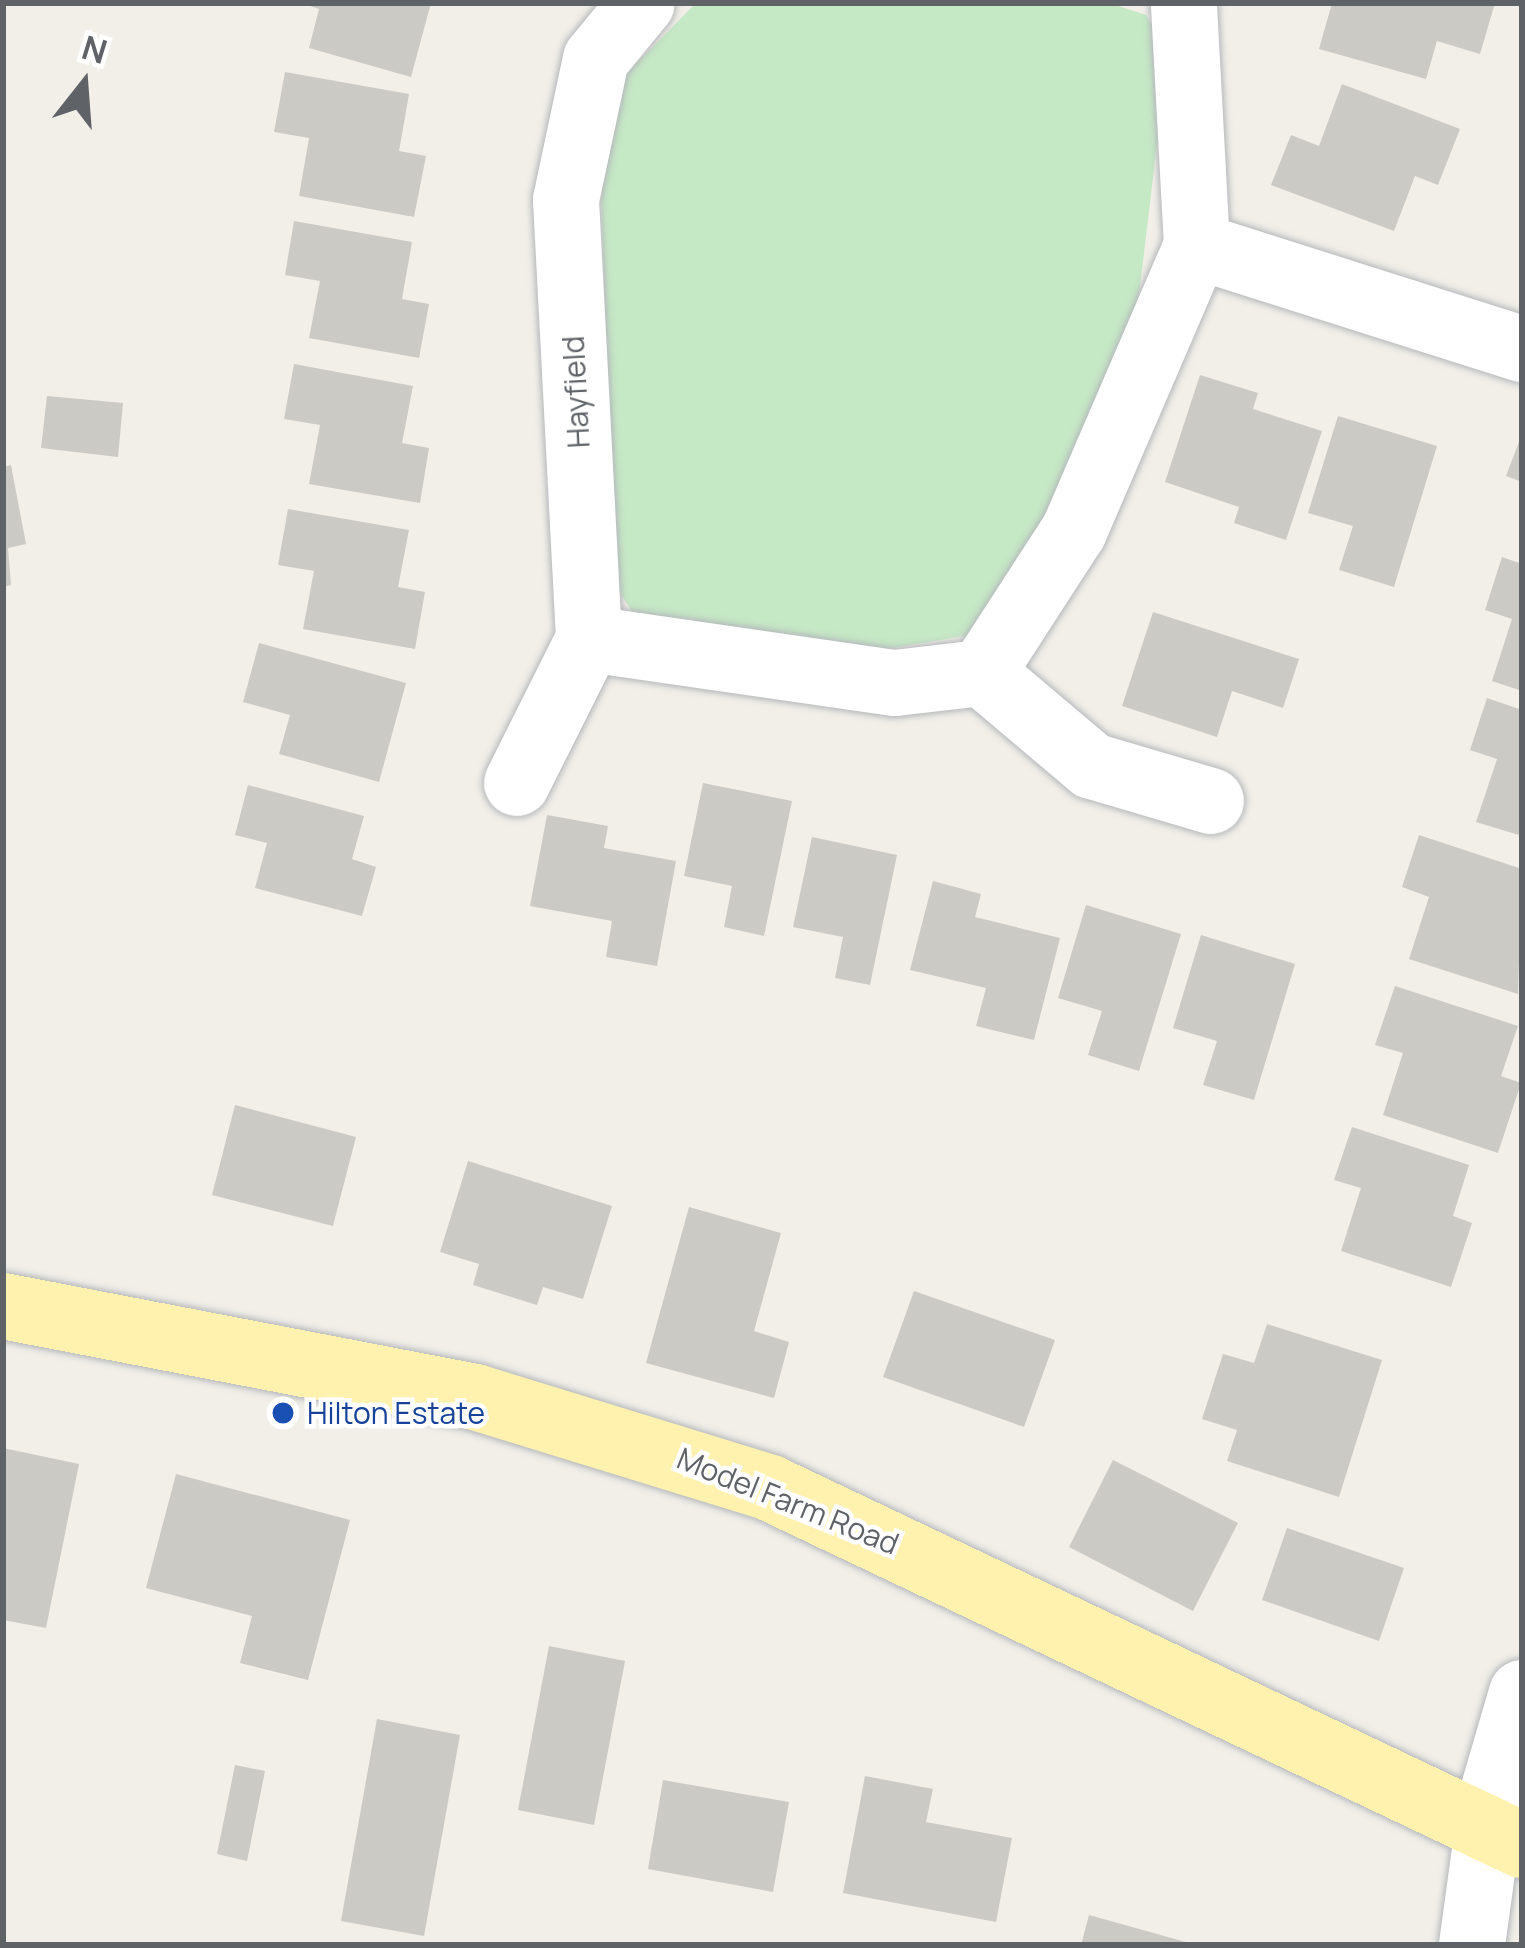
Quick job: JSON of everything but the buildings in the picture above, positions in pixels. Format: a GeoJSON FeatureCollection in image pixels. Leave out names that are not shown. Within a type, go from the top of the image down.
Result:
{"type":"FeatureCollection","features":[{"type":"Feature","properties":{"kind":"main road","name":"Model Farm Road"},"geometry":{"type":"LineString","coordinates":[[3,1306],[475,1397],[770,1488],[1120,1648],[1504,1838]]}},
{"type":"Feature","properties":{"kind":"street","name":"Hayfield"},"geometry":{"type":"LineString","coordinates":[[517,783],[589,639],[566,200],[596,59],[642,3]]}},
{"type":"Feature","properties":{"kind":"street"},"geometry":{"type":"LineString","coordinates":[[982,673],[1074,531],[1197,246],[1184,3]]}},
{"type":"Feature","properties":{"kind":"street"},"geometry":{"type":"LineString","coordinates":[[1197,246],[1522,349]]}},
{"type":"Feature","properties":{"kind":"street"},"geometry":{"type":"LineString","coordinates":[[589,639],[895,683],[982,673],[1093,766],[1211,801]]}},
{"type":"Feature","properties":{"kind":"street"},"geometry":{"type":"LineString","coordinates":[[1472,1945],[1504,1838],[1522,1693]]}},
{"type":"Feature","properties":{"kind":"green space"},"geometry":{"type":"Polygon","coordinates":[[[696,3],[1109,3],[1146,15],[1168,52],[1125,412],[989,632],[855,654],[640,623],[613,583],[600,145],[621,79],[696,3]]]}},
{"type":"Feature","properties":{"kind":"place","name":"Hilton Estate"},"geometry":{"type":"Point","coordinates":[283,1413]}}]}
